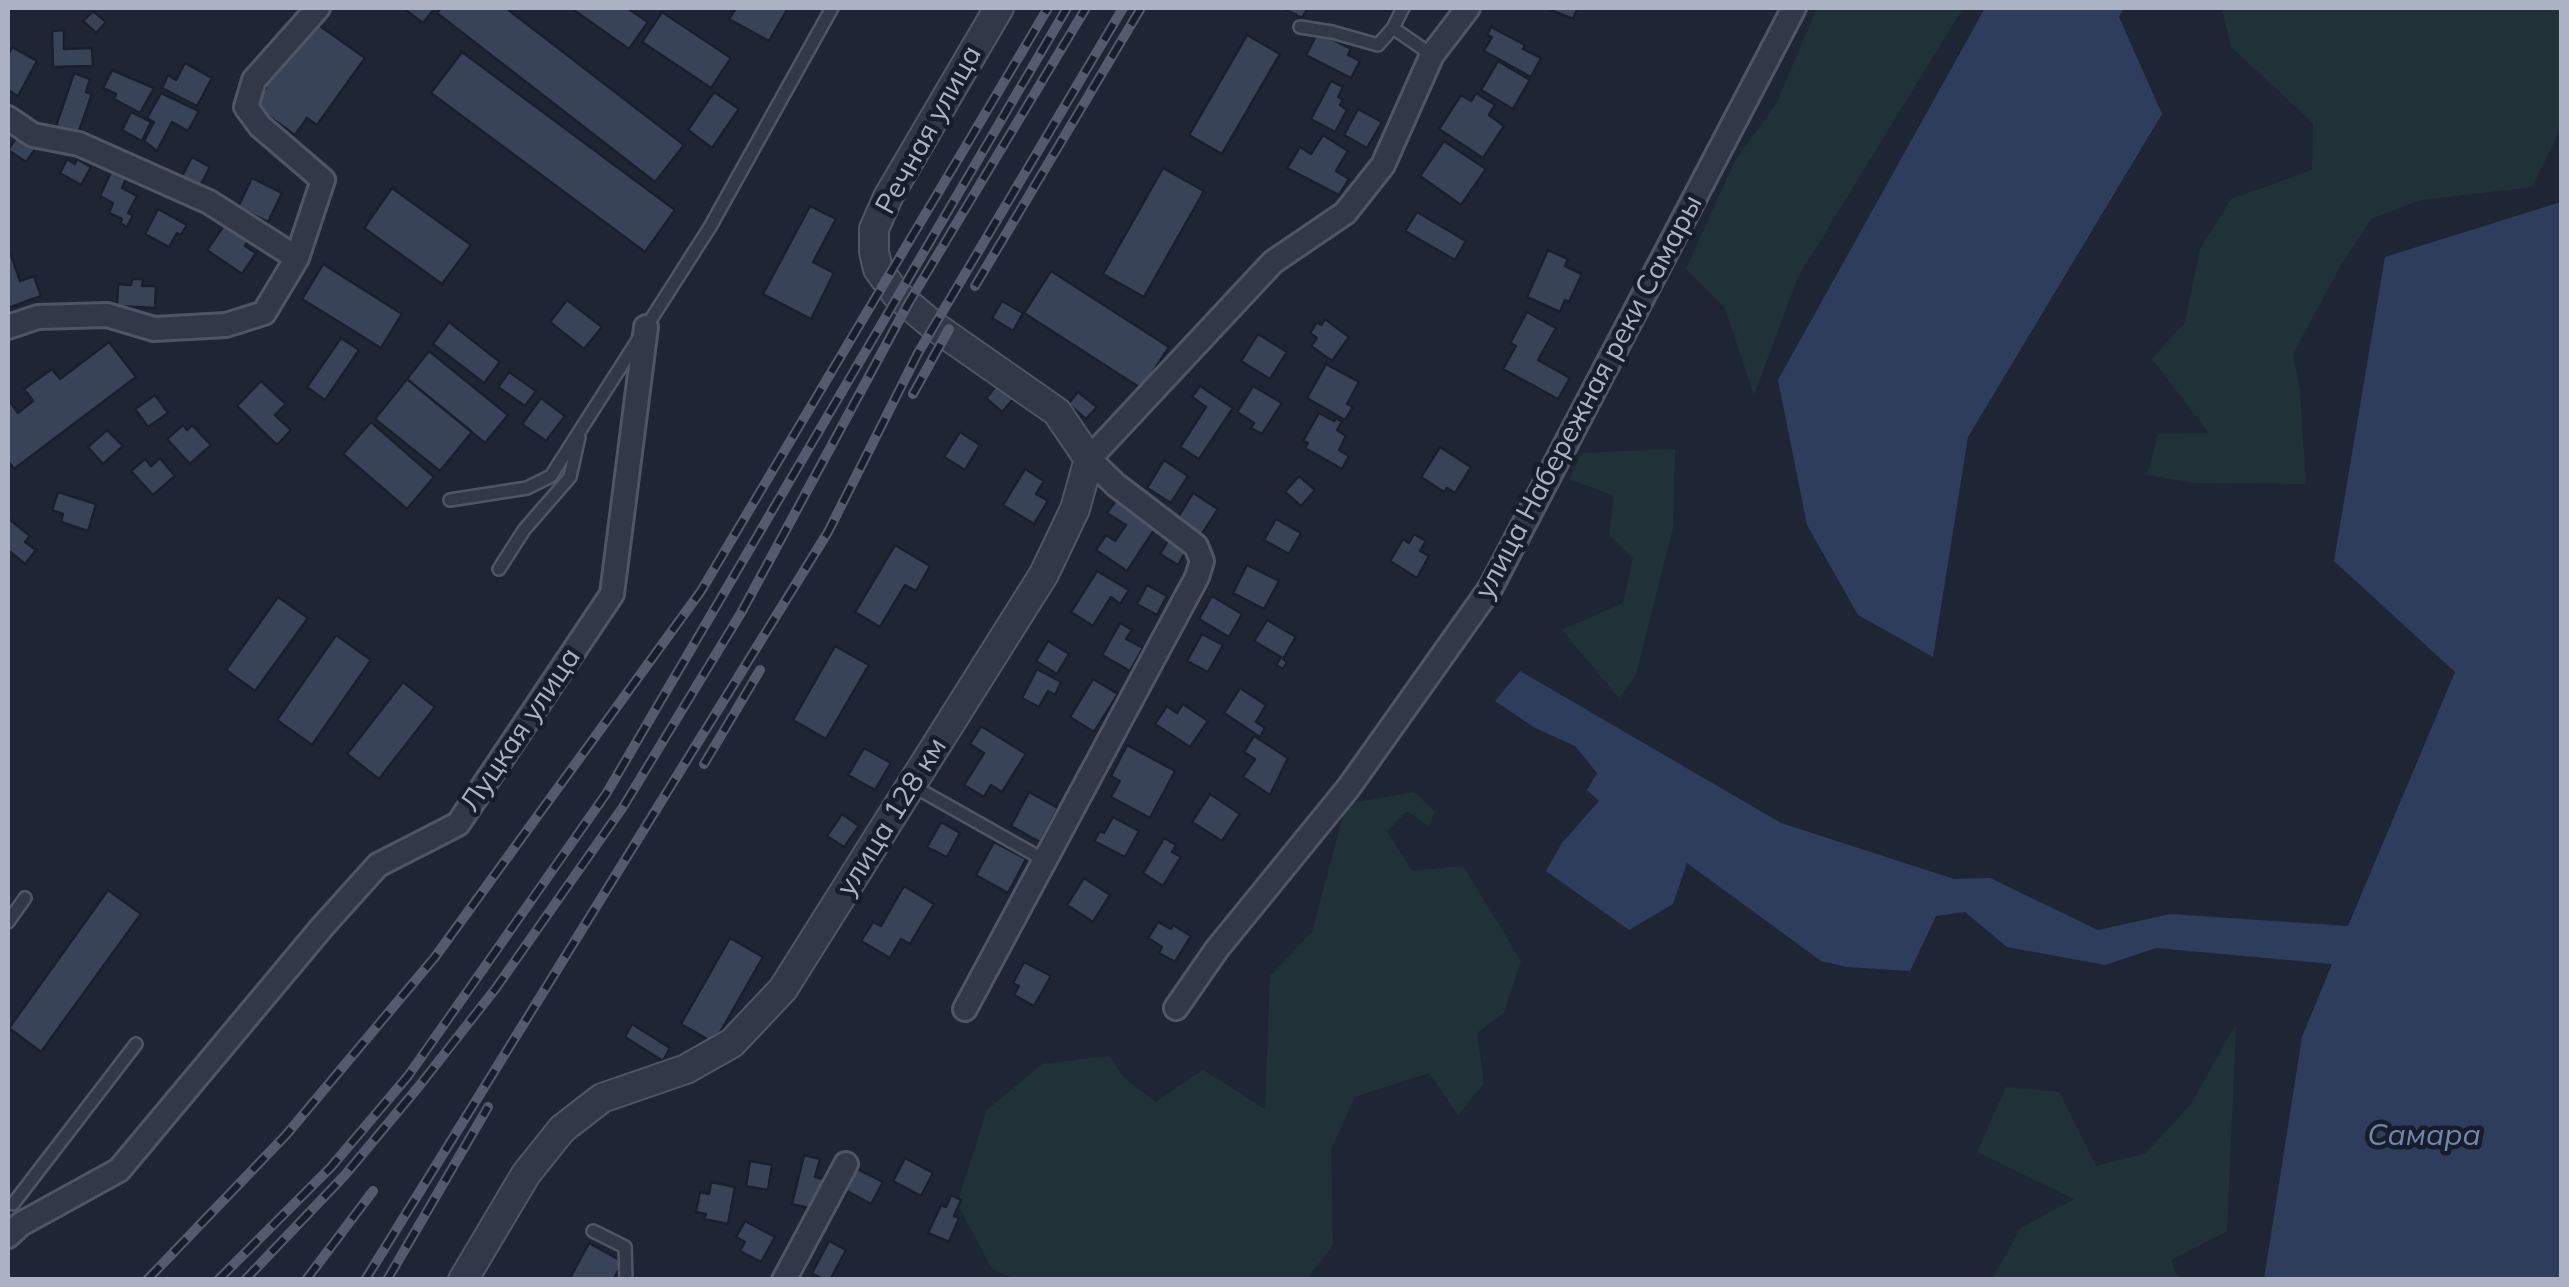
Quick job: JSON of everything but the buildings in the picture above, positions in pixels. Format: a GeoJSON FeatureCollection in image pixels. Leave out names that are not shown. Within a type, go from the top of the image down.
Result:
{"type":"FeatureCollection","features":[{"type":"Feature","properties":{"kind":"street"},"geometry":{"type":"LineString","coordinates":[[8,327],[38,316],[106,315],[154,329],[226,325],[264,314],[297,258],[323,180],[260,126],[246,107],[254,80],[318,8]]}},
{"type":"Feature","properties":{"kind":"street","name":"Речная улица"},"geometry":{"type":"LineString","coordinates":[[999,8],[888,198],[874,229],[878,269],[885,282],[908,304],[1058,412],[1089,459]]}},
{"type":"Feature","properties":{"kind":"street"},"geometry":{"type":"LineString","coordinates":[[965,1008],[1198,577],[1202,561],[1196,546],[1116,486],[1089,459],[1273,262],[1345,213],[1383,165],[1432,55],[1468,8]]}},
{"type":"Feature","properties":{"kind":"street","name":"улица Набережная реки Самары"},"geometry":{"type":"LineString","coordinates":[[1176,1008],[1217,949],[1349,787],[1492,587],[1794,8]]}},
{"type":"Feature","properties":{"kind":"street"},"geometry":{"type":"LineString","coordinates":[[8,118],[33,136],[79,144],[192,194],[297,258]]}},
{"type":"Feature","properties":{"kind":"street","name":"Луцкая улица"},"geometry":{"type":"LineString","coordinates":[[14,1221],[119,1170],[378,865],[458,824],[612,594],[646,327]]}},
{"type":"Feature","properties":{"kind":"street","name":"улица 128 км"},"geometry":{"type":"LineString","coordinates":[[463,1280],[526,1174],[562,1128],[602,1098],[686,1070],[732,1042],[783,988],[1044,574],[1075,509],[1089,459]]}},
{"type":"Feature","properties":{"kind":"street"},"geometry":{"type":"LineString","coordinates":[[784,1280],[846,1164]]}},
{"type":"Feature","properties":{"kind":"lane"},"geometry":{"type":"LineString","coordinates":[[450,500],[527,488],[551,476],[710,227],[832,8]]}},
{"type":"Feature","properties":{"kind":"lane"},"geometry":{"type":"LineString","coordinates":[[1300,28],[1378,45],[1403,8]]}},
{"type":"Feature","properties":{"kind":"lane"},"geometry":{"type":"LineString","coordinates":[[1393,28],[1432,55]]}},
{"type":"Feature","properties":{"kind":"lane"},"geometry":{"type":"LineString","coordinates":[[498,569],[524,530],[570,477],[581,428]]}},
{"type":"Feature","properties":{"kind":"lane"},"geometry":{"type":"LineString","coordinates":[[912,786],[1046,860]]}},
{"type":"Feature","properties":{"kind":"lane"},"geometry":{"type":"LineString","coordinates":[[8,922],[25,898]]}},
{"type":"Feature","properties":{"kind":"lane"},"geometry":{"type":"LineString","coordinates":[[14,1221],[136,1044]]}},
{"type":"Feature","properties":{"kind":"lane"},"geometry":{"type":"LineString","coordinates":[[8,1190],[14,1221]]}},
{"type":"Feature","properties":{"kind":"lane"},"geometry":{"type":"LineString","coordinates":[[594,1232],[625,1247],[626,1280]]}},
{"type":"Feature","properties":{"kind":"shaded area"},"geometry":{"type":"Polygon","coordinates":[[[1817,8],[1963,8],[1798,277],[1754,395],[1725,308],[1686,269],[1735,161],[1777,102],[1817,8]]]}},
{"type":"Feature","properties":{"kind":"shaded area"},"geometry":{"type":"Polygon","coordinates":[[[2222,8],[2561,8],[2561,129],[2532,187],[2421,200],[2371,219],[2343,261],[2293,354],[2300,391],[2306,484],[2197,483],[2147,475],[2158,434],[2209,433],[2152,359],[2185,322],[2200,249],[2231,199],[2312,170],[2313,123],[2231,47],[2222,8]]]}},
{"type":"Feature","properties":{"kind":"shaded area"},"geometry":{"type":"Polygon","coordinates":[[[1675,449],[1673,528],[1636,674],[1619,698],[1562,630],[1623,603],[1633,558],[1609,535],[1614,496],[1569,479],[1582,453],[1675,449]]]}},
{"type":"Feature","properties":{"kind":"shaded area"},"geometry":{"type":"Polygon","coordinates":[[[1414,792],[1435,812],[1428,826],[1407,811],[1387,831],[1412,871],[1463,866],[1521,961],[1504,1012],[1477,1033],[1484,1083],[1458,1115],[1429,1073],[1355,1097],[1331,1149],[1333,1245],[1307,1279],[1015,1279],[992,1269],[957,1203],[987,1110],[1042,1064],[1110,1056],[1124,1078],[1156,1102],[1203,1070],[1265,1109],[1270,976],[1312,932],[1346,804],[1414,792]]]}},
{"type":"Feature","properties":{"kind":"shaded area"},"geometry":{"type":"Polygon","coordinates":[[[2236,1024],[2227,1231],[2171,1260],[2178,1279],[1992,1279],[2021,1228],[2074,1199],[1977,1152],[2006,1087],[2059,1092],[2096,1166],[2146,1153],[2191,1104],[2236,1024]]]}},
{"type":"Feature","properties":{"kind":"water"},"geometry":{"type":"Polygon","coordinates":[[[1985,8],[2124,8],[2119,17],[2162,114],[1968,437],[1933,657],[1858,615],[1807,525],[1778,380],[1985,8]]]}},
{"type":"Feature","properties":{"kind":"water","name":"Самара"},"geometry":{"type":"Polygon","coordinates":[[[2561,202],[2561,1279],[2264,1279],[2302,1037],[2332,964],[2156,948],[2105,965],[2007,947],[1965,912],[1936,916],[1910,971],[1847,967],[1821,961],[1687,863],[1673,904],[1629,930],[1546,871],[1562,843],[1599,801],[1587,790],[1597,773],[1575,746],[1535,728],[1495,701],[1520,671],[1781,823],[1954,879],[1990,878],[2098,930],[2170,914],[2348,926],[2455,672],[2334,561],[2385,257],[2561,202]]]}},
{"type":"Feature","properties":{"kind":"railway"},"geometry":{"type":"LineString","coordinates":[[147,1280],[286,1135],[435,957],[701,591],[1048,8]]}},
{"type":"Feature","properties":{"kind":"railway"},"geometry":{"type":"LineString","coordinates":[[218,1280],[331,1167],[408,1076],[606,794],[1067,8]]}},
{"type":"Feature","properties":{"kind":"railway"},"geometry":{"type":"LineString","coordinates":[[245,1280],[345,1175],[420,1085],[496,988],[623,807],[741,613],[908,304],[1086,8]]}},
{"type":"Feature","properties":{"kind":"railway"},"geometry":{"type":"LineString","coordinates":[[365,1280],[828,532],[918,353],[1123,8]]}},
{"type":"Feature","properties":{"kind":"railway"},"geometry":{"type":"LineString","coordinates":[[975,286],[1141,8]]}},
{"type":"Feature","properties":{"kind":"railway"},"geometry":{"type":"LineString","coordinates":[[913,394],[949,329]]}},
{"type":"Feature","properties":{"kind":"railway"},"geometry":{"type":"LineString","coordinates":[[704,764],[760,670]]}},
{"type":"Feature","properties":{"kind":"railway"},"geometry":{"type":"LineString","coordinates":[[387,1280],[488,1107]]}},
{"type":"Feature","properties":{"kind":"railway"},"geometry":{"type":"LineString","coordinates":[[306,1280],[373,1191]]}}]}
